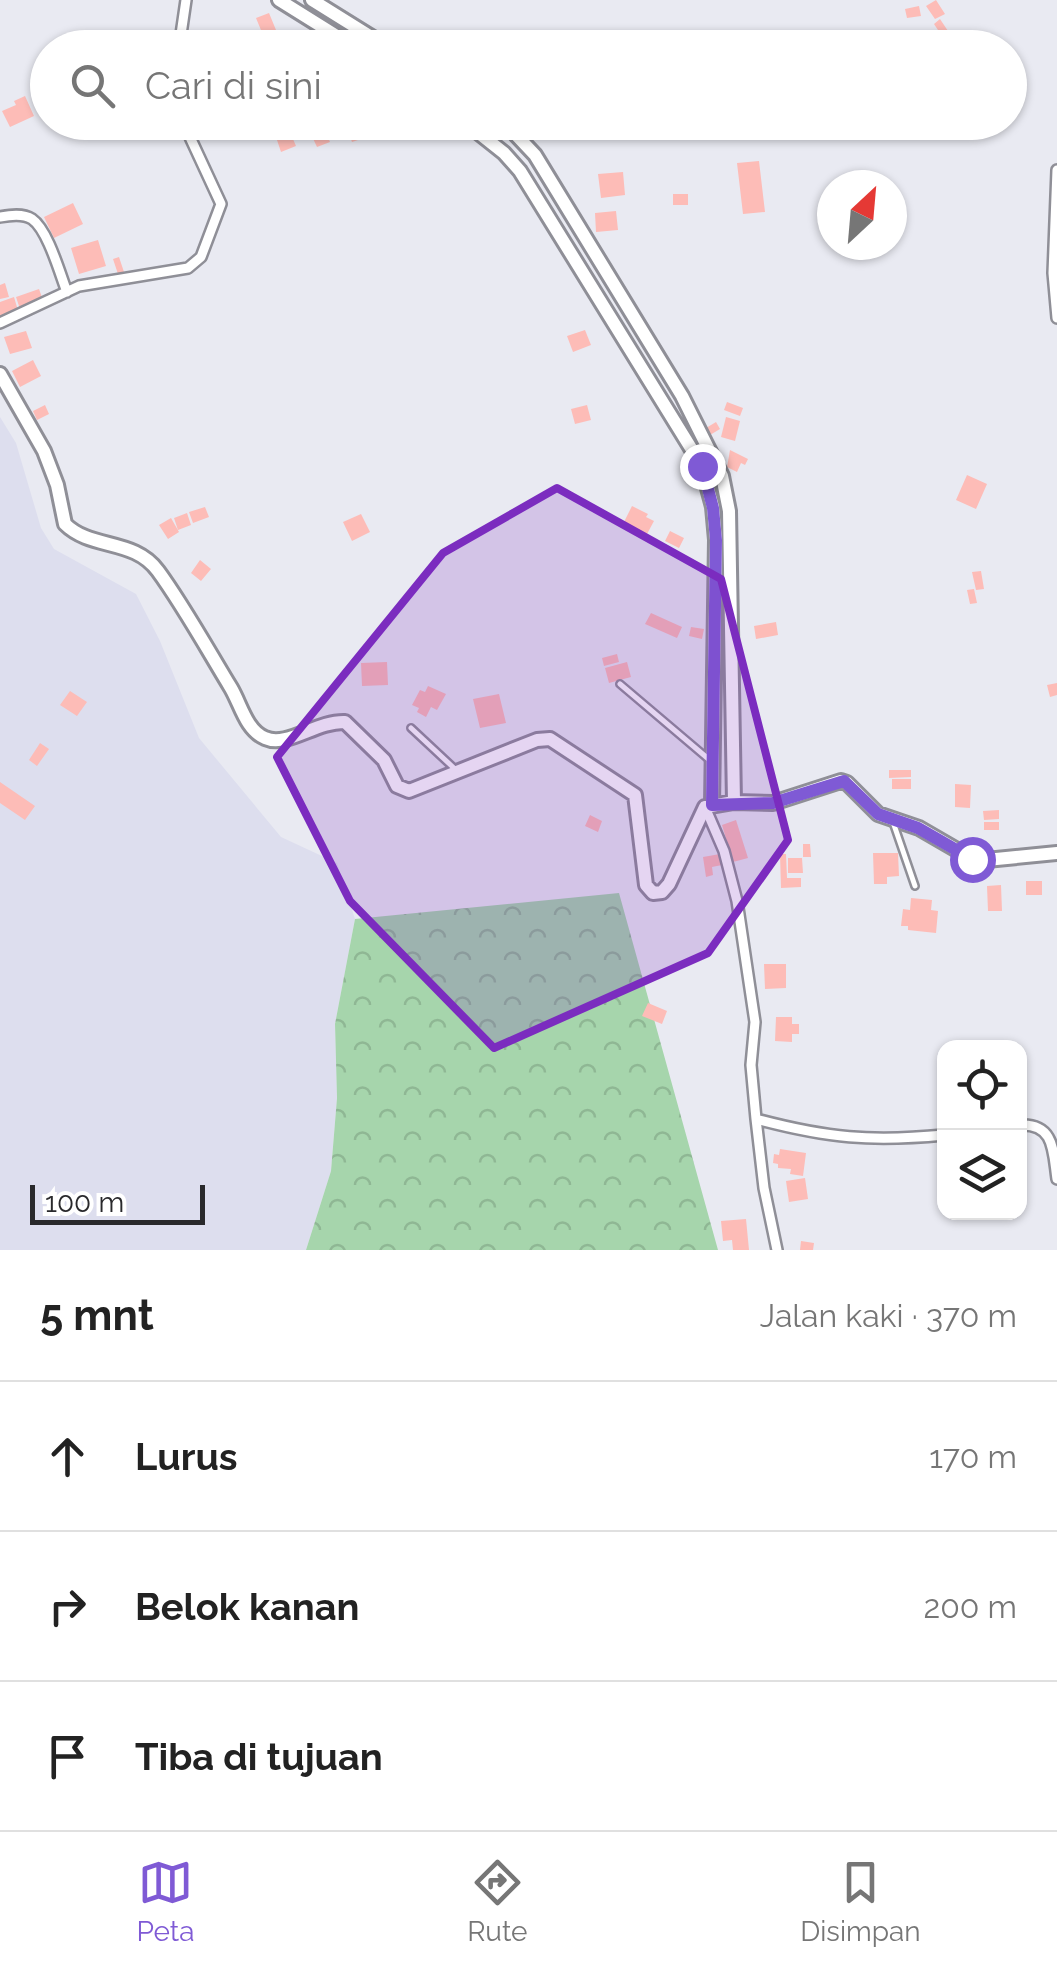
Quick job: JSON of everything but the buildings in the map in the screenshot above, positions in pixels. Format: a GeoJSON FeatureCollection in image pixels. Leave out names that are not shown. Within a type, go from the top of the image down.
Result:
{"type":"FeatureCollection","features":[{"type":"Feature","properties":{"kind":"street"},"geometry":{"type":"LineString","coordinates":[[182,30],[186,0]]}},
{"type":"Feature","properties":{"kind":"street"},"geometry":{"type":"LineString","coordinates":[[279,0],[327,30]]}},
{"type":"Feature","properties":{"kind":"street"},"geometry":{"type":"LineString","coordinates":[[312,0],[360,30]]}},
{"type":"Feature","properties":{"kind":"street"},"geometry":{"type":"LineString","coordinates":[[0,323],[93,282],[188,268],[201,256],[221,204],[191,140]]}},
{"type":"Feature","properties":{"kind":"street"},"geometry":{"type":"LineString","coordinates":[[0,374],[44,450],[65,524],[85,536],[134,550],[156,567],[255,732],[268,740],[284,740],[317,725],[345,722],[374,749],[404,790],[414,790],[546,738],[635,795],[646,885],[653,893],[662,892],[670,884],[709,806],[714,764],[713,508],[702,466],[527,181],[488,140]]}},
{"type":"Feature","properties":{"kind":"street"},"geometry":{"type":"LineString","coordinates":[[523,140],[682,396],[726,486],[734,802]]}},
{"type":"Feature","properties":{"kind":"street"},"geometry":{"type":"LineString","coordinates":[[1057,170],[1053,258],[1057,318]]}},
{"type":"Feature","properties":{"kind":"street"},"geometry":{"type":"LineString","coordinates":[[0,217],[31,218],[42,230],[67,292]]}},
{"type":"Feature","properties":{"kind":"street"},"geometry":{"type":"LineString","coordinates":[[709,806],[773,803],[844,781],[875,812],[918,828],[976,860],[1057,853]]}},
{"type":"Feature","properties":{"kind":"street"},"geometry":{"type":"LineString","coordinates":[[709,806],[737,902],[755,1022],[752,1065],[756,1120],[777,1250]]}},
{"type":"Feature","properties":{"kind":"street"},"geometry":{"type":"LineString","coordinates":[[756,1120],[833,1138],[937,1135]]}},
{"type":"Feature","properties":{"kind":"street"},"geometry":{"type":"LineString","coordinates":[[1027,1126],[1041,1127],[1050,1138],[1057,1179]]}},
{"type":"Feature","properties":{"kind":"lane"},"geometry":{"type":"LineString","coordinates":[[620,684],[714,764]]}},
{"type":"Feature","properties":{"kind":"lane"},"geometry":{"type":"LineString","coordinates":[[412,728],[458,772]]}},
{"type":"Feature","properties":{"kind":"lane"},"geometry":{"type":"LineString","coordinates":[[892,819],[915,886]]}},
{"type":"Feature","properties":{"kind":"highlighted area"},"geometry":{"type":"Polygon","coordinates":[[[557,488],[721,579],[788,840],[708,953],[494,1048],[350,901],[277,757],[443,553],[557,488]]]}},
{"type":"Feature","properties":{"kind":"shaded area"},"geometry":{"type":"Polygon","coordinates":[[[0,417],[16,443],[41,528],[54,549],[136,594],[160,641],[199,738],[281,837],[337,863],[355,919],[335,1024],[337,1098],[331,1171],[306,1250],[0,1250],[0,417]]]}},
{"type":"Feature","properties":{"kind":"green space"},"geometry":{"type":"Polygon","coordinates":[[[619,893],[718,1250],[306,1250],[331,1171],[337,1098],[335,1024],[355,919],[619,893]]]}},
{"type":"Feature","properties":{"kind":"route"},"geometry":{"type":"LineString","coordinates":[[702,466],[713,508],[716,540],[712,805],[773,803],[844,781],[878,814],[918,828],[972,859]]}}]}
